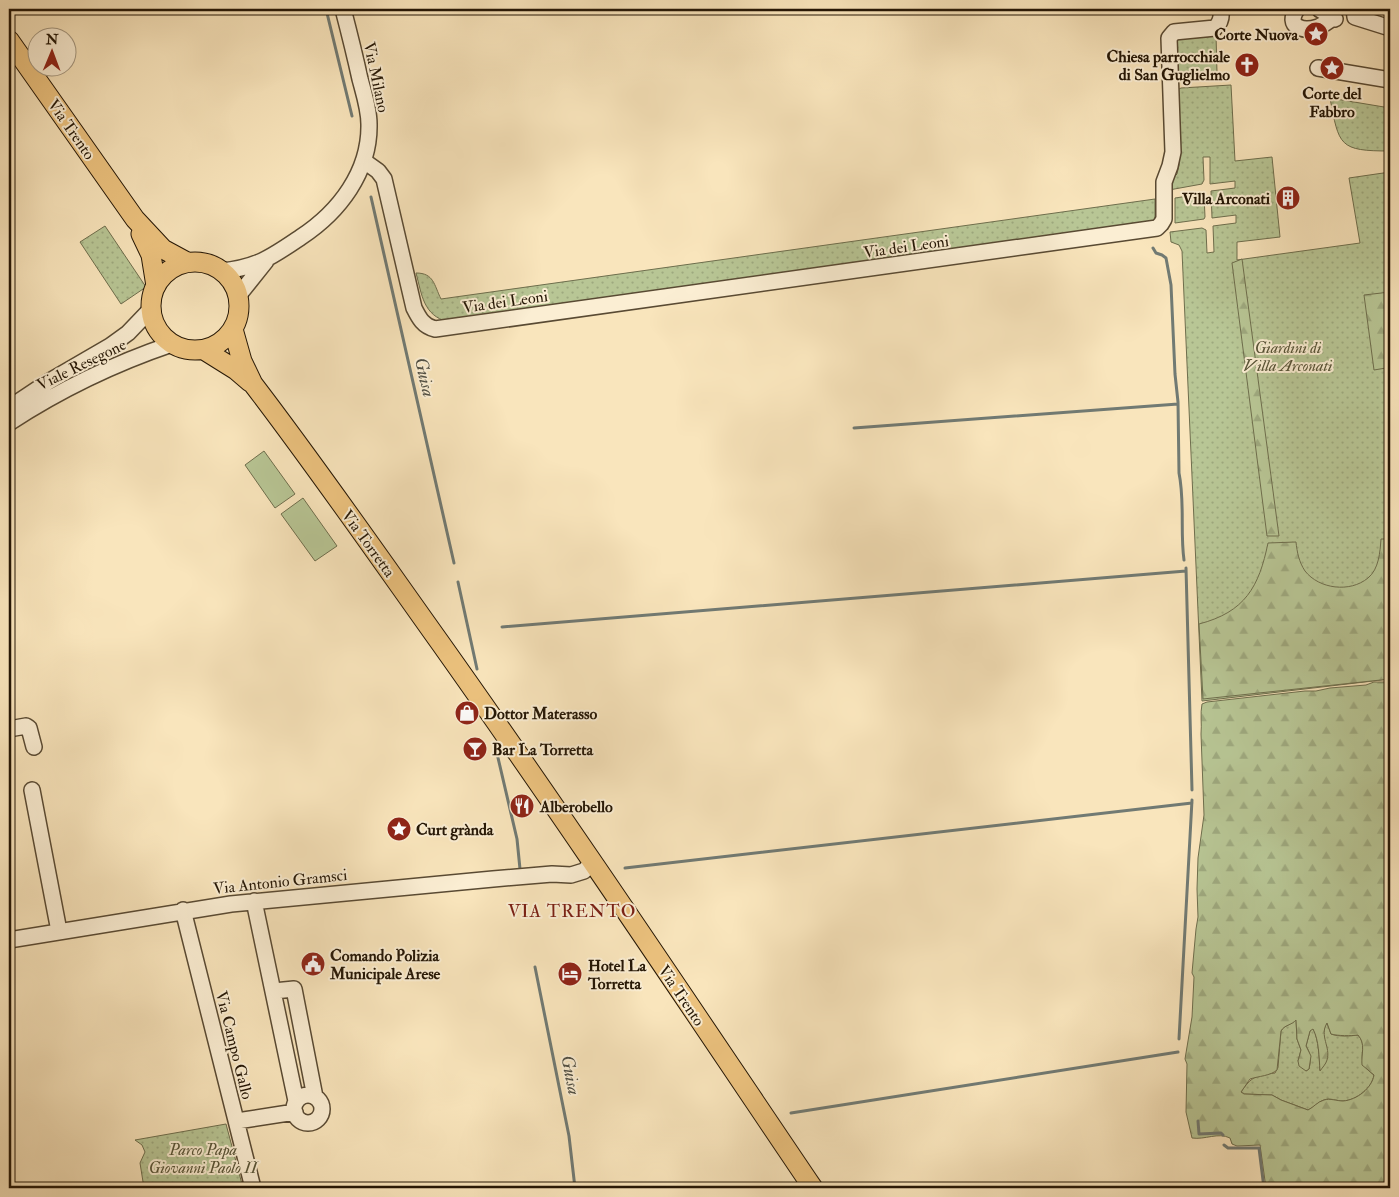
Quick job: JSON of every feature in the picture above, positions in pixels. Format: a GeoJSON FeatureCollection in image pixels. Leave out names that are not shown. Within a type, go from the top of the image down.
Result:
{"type":"FeatureCollection","features":[{"type":"Feature","properties":{"kind":"main road","name":"Via Trento"},"geometry":{"type":"LineString","coordinates":[[9,40],[148,240]]}},
{"type":"Feature","properties":{"kind":"main road"},"geometry":{"type":"LineString","coordinates":[[148,240],[187,262],[205,263],[222,271],[232,282],[238,296],[239,313],[233,329],[221,342],[204,350],[191,350],[172,344],[157,329],[151,309],[156,286],[170,270],[187,262]]}},
{"type":"Feature","properties":{"kind":"main road"},"geometry":{"type":"LineString","coordinates":[[148,240],[156,286]]}},
{"type":"Feature","properties":{"kind":"main road","name":"Via Torretta"},"geometry":{"type":"LineString","coordinates":[[233,329],[242,361],[253,384],[366,538],[483,703]]}},
{"type":"Feature","properties":{"kind":"main road","name":"Via Torretta"},"geometry":{"type":"LineString","coordinates":[[204,350],[236,370],[253,384]]}},
{"type":"Feature","properties":{"kind":"main road","name":"Via Trento"},"geometry":{"type":"LineString","coordinates":[[483,703],[593,862],[813,1188]]}},
{"type":"Feature","properties":{"kind":"street","name":"Via Milano"},"geometry":{"type":"LineString","coordinates":[[266,260],[312,230],[332,213],[351,188],[364,162],[369,134],[368,110],[343,9]]}},
{"type":"Feature","properties":{"kind":"street","name":"Via dei Leoni"},"geometry":{"type":"LineString","coordinates":[[364,162],[378,171],[384,179],[414,308],[418,317],[425,325],[435,329],[1157,228],[1164,219],[1164,182],[1173,157],[1169,38],[1174,32],[1210,29],[1218,25],[1221,9]]}},
{"type":"Feature","properties":{"kind":"street"},"geometry":{"type":"LineString","coordinates":[[1297,9],[1293,20],[1294,24],[1299,28],[1310,29],[1345,17]]}},
{"type":"Feature","properties":{"kind":"street"},"geometry":{"type":"LineString","coordinates":[[1319,9],[1390,28]]}},
{"type":"Feature","properties":{"kind":"street"},"geometry":{"type":"LineString","coordinates":[[1318,68],[1390,80]]}},
{"type":"Feature","properties":{"kind":"street"},"geometry":{"type":"LineString","coordinates":[[222,271],[236,270],[266,260]]}},
{"type":"Feature","properties":{"kind":"street"},"geometry":{"type":"LineString","coordinates":[[238,296],[266,260]]}},
{"type":"Feature","properties":{"kind":"street","name":"Viale Resegone"},"geometry":{"type":"LineString","coordinates":[[9,408],[128,334],[151,309]]}},
{"type":"Feature","properties":{"kind":"street","name":"Viale Resegone"},"geometry":{"type":"LineString","coordinates":[[9,423],[64,389],[135,357],[172,344]]}},
{"type":"Feature","properties":{"kind":"street"},"geometry":{"type":"LineString","coordinates":[[9,729],[26,726],[29,728],[34,747]]}},
{"type":"Feature","properties":{"kind":"street"},"geometry":{"type":"LineString","coordinates":[[32,790],[58,931]]}},
{"type":"Feature","properties":{"kind":"street","name":"Via Antonio Gramsci"},"geometry":{"type":"LineString","coordinates":[[9,940],[183,910],[254,901],[557,874],[577,864],[593,862]]}},
{"type":"Feature","properties":{"kind":"street"},"geometry":{"type":"LineString","coordinates":[[254,901],[274,991],[298,1118],[309,1122],[316,1120],[320,1116],[322,1107],[315,1097],[294,989],[274,991]]}},
{"type":"Feature","properties":{"kind":"street","name":"Via Campo Gallo"},"geometry":{"type":"LineString","coordinates":[[183,910],[253,1188]]}},
{"type":"Feature","properties":{"kind":"street"},"geometry":{"type":"LineString","coordinates":[[237,1121],[295,1107],[303,1096],[315,1097]]}},
{"type":"Feature","properties":{"kind":"green space"},"geometry":{"type":"Polygon","coordinates":[[[1216,34],[1217,73],[1177,76],[1175,37],[1216,34]]]}},
{"type":"Feature","properties":{"kind":"green space","name":"Giardini di Villa Arconati"},"geometry":{"type":"Polygon","coordinates":[[[1231,85],[1235,161],[1272,157],[1280,237],[1237,242],[1237,260],[1360,243],[1349,178],[1390,172],[1390,679],[1202,701],[1182,251],[1179,245],[1171,242],[1170,232],[1202,228],[1206,230],[1207,253],[1214,252],[1213,226],[1236,223],[1236,215],[1212,218],[1211,191],[1235,188],[1235,181],[1210,184],[1210,157],[1203,157],[1204,180],[1202,184],[1169,190],[1179,165],[1177,90],[1181,88],[1231,85]]]}},
{"type":"Feature","properties":{"kind":"green space"},"geometry":{"type":"Polygon","coordinates":[[[1330,98],[1390,108],[1390,151],[1360,149],[1351,147],[1344,142],[1339,136],[1336,127],[1330,98]]]}},
{"type":"Feature","properties":{"kind":"green space"},"geometry":{"type":"Polygon","coordinates":[[[1204,195],[1204,219],[1175,223],[1175,198],[1204,195]]]}},
{"type":"Feature","properties":{"kind":"green space"},"geometry":{"type":"Polygon","coordinates":[[[1155,199],[1155,226],[448,322],[440,319],[428,309],[422,296],[416,273],[427,275],[433,281],[441,299],[1155,199]]]}},
{"type":"Feature","properties":{"kind":"green space"},"geometry":{"type":"Polygon","coordinates":[[[105,226],[146,287],[121,304],[80,242],[105,226]]]}},
{"type":"Feature","properties":{"kind":"green space"},"geometry":{"type":"Polygon","coordinates":[[[1242,259],[1279,536],[1267,536],[1232,263],[1242,259]]]}},
{"type":"Feature","properties":{"kind":"green space"},"geometry":{"type":"Polygon","coordinates":[[[1390,292],[1390,358],[1386,368],[1374,370],[1364,295],[1390,292]]]}},
{"type":"Feature","properties":{"kind":"green space"},"geometry":{"type":"Polygon","coordinates":[[[264,451],[295,494],[275,508],[245,465],[264,451]]]}},
{"type":"Feature","properties":{"kind":"green space"},"geometry":{"type":"Polygon","coordinates":[[[303,498],[337,546],[315,561],[281,514],[303,498]]]}},
{"type":"Feature","properties":{"kind":"green space"},"geometry":{"type":"Polygon","coordinates":[[[1381,539],[1390,539],[1390,679],[1203,699],[1199,624],[1228,612],[1239,605],[1247,596],[1260,573],[1268,543],[1296,542],[1301,564],[1311,577],[1326,585],[1344,587],[1361,583],[1372,574],[1378,560],[1381,539]]]}},
{"type":"Feature","properties":{"kind":"green space"},"geometry":{"type":"Polygon","coordinates":[[[1374,682],[1390,682],[1390,1187],[1266,1188],[1260,1145],[1237,1146],[1232,1144],[1230,1138],[1225,1136],[1192,1138],[1186,1112],[1187,1064],[1185,1059],[1192,1017],[1194,977],[1192,973],[1198,917],[1198,858],[1204,815],[1201,734],[1202,704],[1366,685],[1374,682]],[[1296,1020],[1281,1031],[1277,1070],[1268,1075],[1250,1079],[1241,1092],[1244,1094],[1272,1095],[1308,1110],[1324,1100],[1343,1101],[1358,1096],[1367,1089],[1373,1080],[1374,1075],[1362,1065],[1363,1046],[1358,1035],[1344,1036],[1331,1034],[1327,1023],[1324,1032],[1328,1055],[1326,1063],[1320,1071],[1318,1043],[1313,1029],[1310,1031],[1306,1046],[1311,1056],[1309,1069],[1306,1071],[1299,1066],[1298,1061],[1301,1050],[1297,1039],[1296,1020]]]}},
{"type":"Feature","properties":{"kind":"green space"},"geometry":{"type":"Polygon","coordinates":[[[1296,1019],[1297,1039],[1301,1050],[1298,1061],[1306,1071],[1309,1069],[1310,1060],[1306,1046],[1310,1031],[1313,1028],[1318,1043],[1320,1070],[1326,1057],[1324,1029],[1327,1023],[1331,1034],[1341,1036],[1358,1035],[1363,1045],[1362,1059],[1364,1064],[1374,1075],[1367,1089],[1358,1096],[1348,1100],[1325,1100],[1308,1110],[1272,1095],[1244,1094],[1241,1092],[1255,1078],[1275,1073],[1278,1067],[1281,1031],[1296,1019]]]}},
{"type":"Feature","properties":{"kind":"green space","name":"Parco Papa Giovanni Paolo II"},"geometry":{"type":"Polygon","coordinates":[[[226,1124],[243,1188],[144,1188],[140,1163],[145,1152],[142,1145],[135,1140],[226,1124]]]}},
{"type":"Feature","properties":{"kind":"waterway","name":"Guisa"},"geometry":{"type":"LineString","coordinates":[[326,9],[352,116]]}},
{"type":"Feature","properties":{"kind":"waterway","name":"Guisa"},"geometry":{"type":"LineString","coordinates":[[371,197],[454,563]]}},
{"type":"Feature","properties":{"kind":"waterway"},"geometry":{"type":"LineString","coordinates":[[1153,248],[1156,253],[1166,258],[1171,285],[1184,560]]}},
{"type":"Feature","properties":{"kind":"waterway"},"geometry":{"type":"LineString","coordinates":[[854,428],[1178,404]]}},
{"type":"Feature","properties":{"kind":"waterway"},"geometry":{"type":"LineString","coordinates":[[1186,568],[1192,790]]}},
{"type":"Feature","properties":{"kind":"waterway"},"geometry":{"type":"LineString","coordinates":[[502,627],[1186,571]]}},
{"type":"Feature","properties":{"kind":"waterway","name":"Guisa"},"geometry":{"type":"LineString","coordinates":[[458,582],[477,669]]}},
{"type":"Feature","properties":{"kind":"waterway","name":"Guisa"},"geometry":{"type":"LineString","coordinates":[[495,745],[517,839],[520,869]]}},
{"type":"Feature","properties":{"kind":"waterway"},"geometry":{"type":"LineString","coordinates":[[1179,1039],[1192,800]]}},
{"type":"Feature","properties":{"kind":"waterway"},"geometry":{"type":"LineString","coordinates":[[625,868],[1192,803]]}},
{"type":"Feature","properties":{"kind":"waterway","name":"Guisa"},"geometry":{"type":"LineString","coordinates":[[535,967],[569,1136],[575,1188]]}},
{"type":"Feature","properties":{"kind":"waterway"},"geometry":{"type":"LineString","coordinates":[[791,1113],[1178,1052]]}},
{"type":"Feature","properties":{"kind":"waterway"},"geometry":{"type":"LineString","coordinates":[[1198,1121],[1199,1134],[1221,1133],[1223,1135]]}},
{"type":"Feature","properties":{"kind":"waterway"},"geometry":{"type":"LineString","coordinates":[[1224,1145],[1228,1148],[1259,1148],[1264,1188]]}},
{"type":"Feature","properties":{"kind":"place","name":"Corte Nuova"},"geometry":{"type":"Point","coordinates":[1316,34]}},
{"type":"Feature","properties":{"kind":"place","name":"Chiesa parrocchiale di San Guglielmo"},"geometry":{"type":"Point","coordinates":[1247,65]}},
{"type":"Feature","properties":{"kind":"place","name":"Corte del Fabbro"},"geometry":{"type":"Point","coordinates":[1332,68]}},
{"type":"Feature","properties":{"kind":"place","name":"Villa Arconati"},"geometry":{"type":"Point","coordinates":[1288,198]}},
{"type":"Feature","properties":{"kind":"place","name":"Dottor Materasso"},"geometry":{"type":"Point","coordinates":[467,713]}},
{"type":"Feature","properties":{"kind":"place","name":"Bar La Torretta"},"geometry":{"type":"Point","coordinates":[475,749]}},
{"type":"Feature","properties":{"kind":"place","name":"Alberobello"},"geometry":{"type":"Point","coordinates":[522,806]}},
{"type":"Feature","properties":{"kind":"place","name":"Curt grànda"},"geometry":{"type":"Point","coordinates":[399,829]}},
{"type":"Feature","properties":{"kind":"place","name":"Comando Polizia Municipale Arese"},"geometry":{"type":"Point","coordinates":[313,964]}},
{"type":"Feature","properties":{"kind":"place","name":"Hotel La Torretta"},"geometry":{"type":"Point","coordinates":[570,974]}},
{"type":"Feature","properties":{"kind":"district","name":"VIA TRENTO"},"geometry":{"type":"Point","coordinates":[572,911]}}]}
